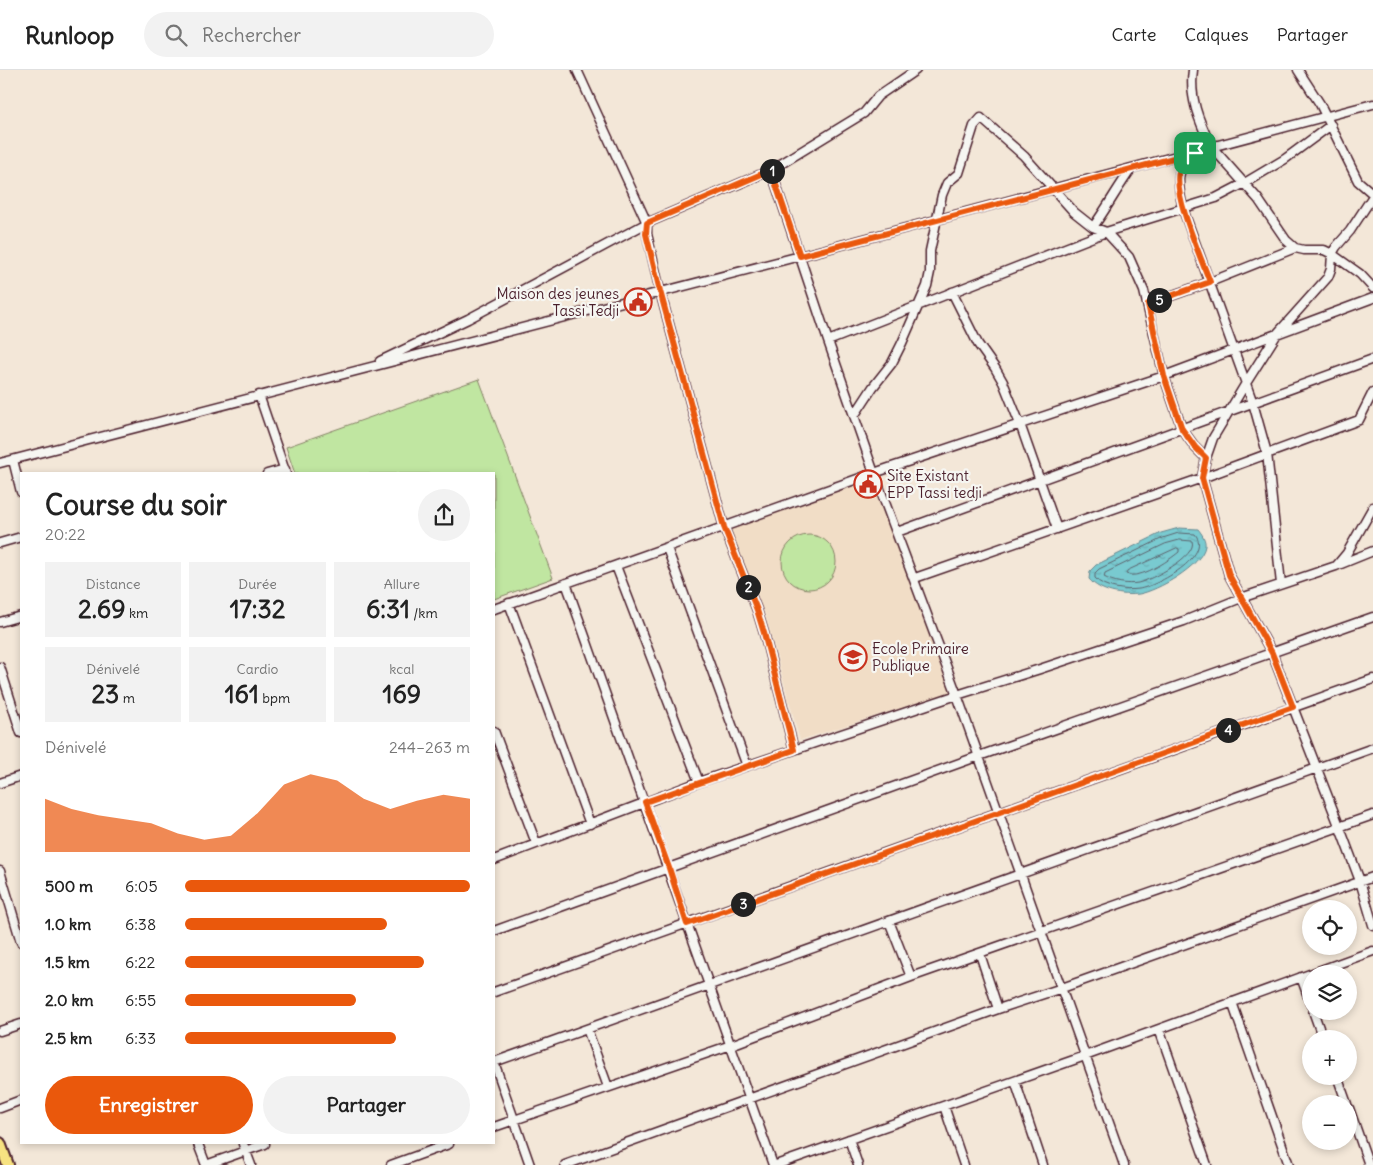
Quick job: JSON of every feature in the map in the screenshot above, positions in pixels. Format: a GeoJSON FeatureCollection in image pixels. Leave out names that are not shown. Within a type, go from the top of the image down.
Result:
{"type":"FeatureCollection","features":[{"type":"Feature","properties":{"kind":"main road"},"geometry":{"type":"LineString","coordinates":[[0,1143],[8,1165]]}},
{"type":"Feature","properties":{"kind":"street"},"geometry":{"type":"LineString","coordinates":[[576,70],[647,223],[646,234],[660,291],[724,527],[757,610],[794,750]]}},
{"type":"Feature","properties":{"kind":"street"},"geometry":{"type":"LineString","coordinates":[[362,369],[468,319],[647,223],[771,170],[864,113],[878,96],[916,70]]}},
{"type":"Feature","properties":{"kind":"street"},"geometry":{"type":"LineString","coordinates":[[1193,70],[1192,93],[1195,108],[1209,147],[1267,210],[1281,233],[1295,248]]}},
{"type":"Feature","properties":{"kind":"street"},"geometry":{"type":"LineString","coordinates":[[1298,70],[1327,117],[1358,181],[1373,195],[1332,254],[1332,269],[1328,277],[1277,334],[1246,383],[1213,438],[1202,478],[1229,575],[1272,653],[1318,768],[1360,881],[1373,925]]}},
{"type":"Feature","properties":{"kind":"street"},"geometry":{"type":"LineString","coordinates":[[0,463],[800,256],[1373,104]]}},
{"type":"Feature","properties":{"kind":"street"},"geometry":{"type":"LineString","coordinates":[[854,416],[872,387],[892,363],[927,286],[930,272],[930,250],[944,187],[959,173],[974,126],[981,118],[1024,156],[1074,212],[1093,227],[1106,232],[1129,257],[1137,272],[1148,304],[1164,376],[1182,429],[1206,458]]}},
{"type":"Feature","properties":{"kind":"street"},"geometry":{"type":"LineString","coordinates":[[828,341],[1106,232],[1216,198],[1285,159],[1331,125]]}},
{"type":"Feature","properties":{"kind":"street"},"geometry":{"type":"LineString","coordinates":[[1209,147],[1185,160],[1179,172],[1179,186],[1183,208],[1235,350],[1268,453],[1281,584]]}},
{"type":"Feature","properties":{"kind":"street"},"geometry":{"type":"LineString","coordinates":[[1093,227],[1132,168]]}},
{"type":"Feature","properties":{"kind":"street"},"geometry":{"type":"LineString","coordinates":[[771,170],[874,473],[915,578],[1124,1165]]}},
{"type":"Feature","properties":{"kind":"street"},"geometry":{"type":"LineString","coordinates":[[1148,304],[1210,282],[1295,248],[1324,250],[1332,254],[1360,274],[1373,288]]}},
{"type":"Feature","properties":{"kind":"street"},"geometry":{"type":"LineString","coordinates":[[952,292],[978,344],[1003,382],[1058,529]]}},
{"type":"Feature","properties":{"kind":"street"},"geometry":{"type":"LineString","coordinates":[[495,609],[874,473],[1164,376],[1373,298]]}},
{"type":"Feature","properties":{"kind":"street"},"geometry":{"type":"LineString","coordinates":[[897,532],[1373,359]]}},
{"type":"Feature","properties":{"kind":"street"},"geometry":{"type":"LineString","coordinates":[[915,578],[1202,478],[1359,420],[1373,392]]}},
{"type":"Feature","properties":{"kind":"street"},"geometry":{"type":"LineString","coordinates":[[259,395],[285,471]]}},
{"type":"Feature","properties":{"kind":"street"},"geometry":{"type":"LineString","coordinates":[[14,460],[20,487]]}},
{"type":"Feature","properties":{"kind":"street"},"geometry":{"type":"LineString","coordinates":[[1336,566],[1347,553],[1373,507]]}},
{"type":"Feature","properties":{"kind":"street"},"geometry":{"type":"LineString","coordinates":[[0,543],[20,538]]}},
{"type":"Feature","properties":{"kind":"street"},"geometry":{"type":"LineString","coordinates":[[667,548],[747,766]]}},
{"type":"Feature","properties":{"kind":"street"},"geometry":{"type":"LineString","coordinates":[[495,860],[699,782],[1132,638],[1336,566],[1373,551]]}},
{"type":"Feature","properties":{"kind":"street"},"geometry":{"type":"LineString","coordinates":[[616,566],[699,782]]}},
{"type":"Feature","properties":{"kind":"street"},"geometry":{"type":"LineString","coordinates":[[566,584],[669,868],[749,1098],[778,1164],[1085,1056],[1373,951]]}},
{"type":"Feature","properties":{"kind":"street"},"geometry":{"type":"LineString","coordinates":[[509,604],[590,824]]}},
{"type":"Feature","properties":{"kind":"street"},"geometry":{"type":"LineString","coordinates":[[0,622],[20,616]]}},
{"type":"Feature","properties":{"kind":"street"},"geometry":{"type":"LineString","coordinates":[[495,931],[979,756],[1373,617]]}},
{"type":"Feature","properties":{"kind":"street"},"geometry":{"type":"LineString","coordinates":[[0,667],[20,729]]}},
{"type":"Feature","properties":{"kind":"street"},"geometry":{"type":"LineString","coordinates":[[495,992],[1373,679]]}},
{"type":"Feature","properties":{"kind":"street"},"geometry":{"type":"LineString","coordinates":[[495,734],[536,843]]}},
{"type":"Feature","properties":{"kind":"street"},"geometry":{"type":"LineString","coordinates":[[495,1062],[1373,748]]}},
{"type":"Feature","properties":{"kind":"street"},"geometry":{"type":"LineString","coordinates":[[0,783],[20,776]]}},
{"type":"Feature","properties":{"kind":"street"},"geometry":{"type":"LineString","coordinates":[[495,1128],[731,1045],[911,977],[1373,815]]}},
{"type":"Feature","properties":{"kind":"street"},"geometry":{"type":"LineString","coordinates":[[0,871],[20,939]]}},
{"type":"Feature","properties":{"kind":"street"},"geometry":{"type":"LineString","coordinates":[[565,1165],[998,1009],[1373,877]]}},
{"type":"Feature","properties":{"kind":"street"},"geometry":{"type":"LineString","coordinates":[[889,921],[911,977]]}},
{"type":"Feature","properties":{"kind":"street"},"geometry":{"type":"LineString","coordinates":[[980,954],[998,1009]]}},
{"type":"Feature","properties":{"kind":"street"},"geometry":{"type":"LineString","coordinates":[[1232,1002],[1289,1165]]}},
{"type":"Feature","properties":{"kind":"street"},"geometry":{"type":"LineString","coordinates":[[0,1031],[20,1024]]}},
{"type":"Feature","properties":{"kind":"street"},"geometry":{"type":"LineString","coordinates":[[586,1029],[608,1087]]}},
{"type":"Feature","properties":{"kind":"street"},"geometry":{"type":"LineString","coordinates":[[1159,1029],[1207,1165]]}},
{"type":"Feature","properties":{"kind":"street"},"geometry":{"type":"LineString","coordinates":[[495,1065],[530,1165]]}},
{"type":"Feature","properties":{"kind":"street"},"geometry":{"type":"LineString","coordinates":[[1015,1081],[1043,1165]]}},
{"type":"Feature","properties":{"kind":"street"},"geometry":{"type":"LineString","coordinates":[[0,1108],[20,1100]]}},
{"type":"Feature","properties":{"kind":"street"},"geometry":{"type":"LineString","coordinates":[[944,1106],[964,1165]]}},
{"type":"Feature","properties":{"kind":"street"},"geometry":{"type":"LineString","coordinates":[[1357,1131],[1369,1165]]}},
{"type":"Feature","properties":{"kind":"street"},"geometry":{"type":"LineString","coordinates":[[849,1139],[858,1165]]}},
{"type":"Feature","properties":{"kind":"street"},"geometry":{"type":"LineString","coordinates":[[198,1144],[206,1165],[244,1147],[265,1144]]}},
{"type":"Feature","properties":{"kind":"street"},"geometry":{"type":"LineString","coordinates":[[391,1165],[449,1144]]}},
{"type":"Feature","properties":{"kind":"street"},"geometry":{"type":"LineString","coordinates":[[244,1147],[251,1165]]}},
{"type":"Feature","properties":{"kind":"shaded area"},"geometry":{"type":"Polygon","coordinates":[[[872,478],[952,692],[800,740],[765,614],[729,530],[872,478]]]}},
{"type":"Feature","properties":{"kind":"green space"},"geometry":{"type":"Polygon","coordinates":[[[479,379],[553,578],[495,599],[495,472],[294,472],[286,447],[479,379]]]}},
{"type":"Feature","properties":{"kind":"green space"},"geometry":{"type":"Polygon","coordinates":[[[804,535],[814,535],[824,539],[832,547],[836,562],[832,577],[824,585],[814,589],[804,589],[794,585],[786,577],[782,567],[782,557],[786,547],[794,539],[804,535]]]}},
{"type":"Feature","properties":{"kind":"water"},"geometry":{"type":"Polygon","coordinates":[[[1179,528],[1198,529],[1204,539],[1205,546],[1196,562],[1167,583],[1147,592],[1126,594],[1105,590],[1089,579],[1090,571],[1096,565],[1161,533],[1179,528]]]}},
{"type":"Feature","properties":{"kind":"place","name":"Maison des jeunes Tassi Tedji"},"geometry":{"type":"Point","coordinates":[638,302]}},
{"type":"Feature","properties":{"kind":"place","name":"Site Existant EPP Tassi tedji"},"geometry":{"type":"Point","coordinates":[868,484]}},
{"type":"Feature","properties":{"kind":"place","name":"Ecole Primaire Publique"},"geometry":{"type":"Point","coordinates":[853,657]}},
{"type":"Feature","properties":{"kind":"route"},"geometry":{"type":"LineString","coordinates":[[1204,150],[1195,153],[1185,160],[1179,172],[1179,186],[1183,208],[1210,282],[1148,304],[1164,376],[1182,429],[1206,458],[1202,478],[1229,575],[1272,653],[1293,707],[687,924],[645,802],[794,750],[757,610],[724,527],[660,291],[646,234],[647,223],[771,170],[800,256],[1204,150]]}}]}
